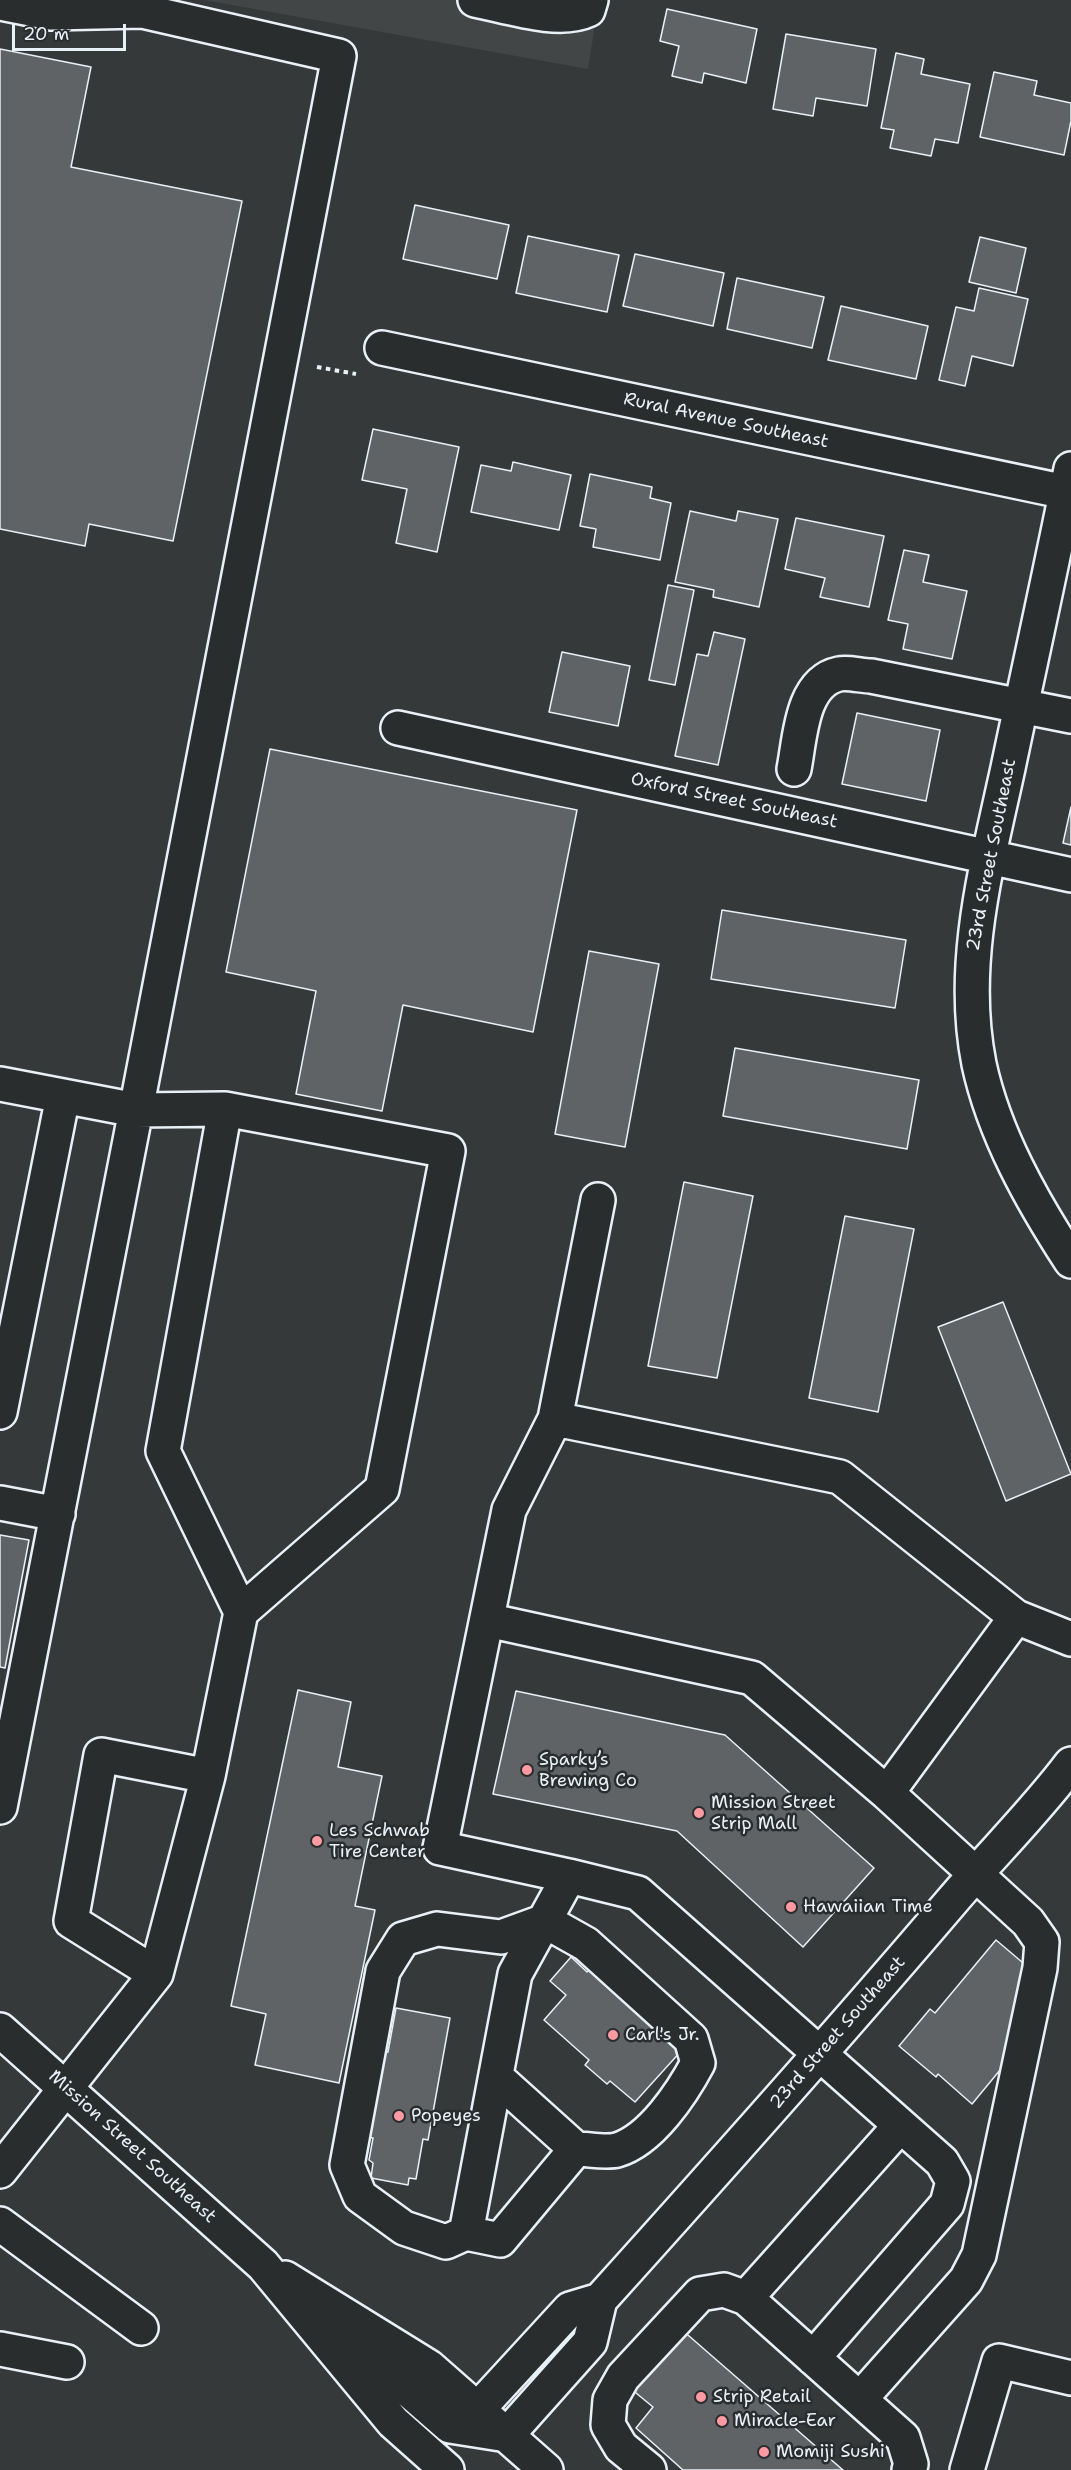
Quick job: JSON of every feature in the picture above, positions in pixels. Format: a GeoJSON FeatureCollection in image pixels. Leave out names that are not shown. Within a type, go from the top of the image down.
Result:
{"type":"FeatureCollection","features":[{"type":"Feature","properties":{"kind":"main road"},"geometry":{"type":"LineString","coordinates":[[475,0],[561,16],[577,16],[588,10],[591,0]]}},
{"type":"Feature","properties":{"kind":"main road"},"geometry":{"type":"LineString","coordinates":[[0,3],[51,13],[142,11],[339,56],[58,1514],[4,1763],[0,1807]]}},
{"type":"Feature","properties":{"kind":"main road","name":"Rural Avenue Southeast"},"geometry":{"type":"LineString","coordinates":[[382,348],[1069,485]]}},
{"type":"Feature","properties":{"kind":"main road","name":"23rd Street Southeast"},"geometry":{"type":"LineString","coordinates":[[1069,485],[989,857],[973,948],[972,1002],[980,1064],[999,1127],[1027,1187],[1071,1261]]}},
{"type":"Feature","properties":{"kind":"main road"},"geometry":{"type":"LineString","coordinates":[[794,769],[808,701],[818,686],[838,674],[871,676],[1071,716]]}},
{"type":"Feature","properties":{"kind":"main road","name":"Oxford Street Southeast"},"geometry":{"type":"LineString","coordinates":[[398,728],[1071,875]]}},
{"type":"Feature","properties":{"kind":"main road"},"geometry":{"type":"LineString","coordinates":[[0,1084],[136,1110],[225,1109],[448,1151],[381,1489],[241,1612]]}},
{"type":"Feature","properties":{"kind":"main road"},"geometry":{"type":"LineString","coordinates":[[0,1412],[63,1096]]}},
{"type":"Feature","properties":{"kind":"main road"},"geometry":{"type":"LineString","coordinates":[[0,2171],[156,1974],[208,1776],[241,1612],[163,1451],[225,1109]]}},
{"type":"Feature","properties":{"kind":"main road"},"geometry":{"type":"LineString","coordinates":[[598,1200],[555,1419],[509,1510],[440,1848],[638,1893],[819,2056],[942,2162],[953,2181],[947,2204],[813,2358]]}},
{"type":"Feature","properties":{"kind":"main road"},"geometry":{"type":"LineString","coordinates":[[555,1419],[840,1477],[1016,1617],[1071,1639]]}},
{"type":"Feature","properties":{"kind":"main road"},"geometry":{"type":"LineString","coordinates":[[0,1503],[58,1514]]}},
{"type":"Feature","properties":{"kind":"main road"},"geometry":{"type":"LineString","coordinates":[[887,1793],[1016,1617]]}},
{"type":"Feature","properties":{"kind":"main road"},"geometry":{"type":"LineString","coordinates":[[487,1620],[752,1678],[887,1793],[1028,1922],[1042,1942],[1040,1968],[979,2255],[966,2280],[860,2399]]}},
{"type":"Feature","properties":{"kind":"main road"},"geometry":{"type":"LineString","coordinates":[[156,1974],[71,1921],[101,1755],[208,1776]]}},
{"type":"Feature","properties":{"kind":"main road","name":"23rd Street Southeast"},"geometry":{"type":"LineString","coordinates":[[507,2435],[590,2342],[600,2300],[819,2056],[975,1874],[1047,1796],[1071,1764]]}},
{"type":"Feature","properties":{"kind":"main road"},"geometry":{"type":"LineString","coordinates":[[466,2233],[515,1974],[569,1876]]}},
{"type":"Feature","properties":{"kind":"main road"},"geometry":{"type":"LineString","coordinates":[[496,2077],[576,2149],[616,2151],[638,2141],[683,2091],[698,2063],[691,2039],[586,1944],[545,1921],[501,1937],[437,1929],[403,1940],[383,1971],[347,2165],[360,2196],[404,2228],[446,2242],[466,2233],[500,2240],[576,2149]]}},
{"type":"Feature","properties":{"kind":"main road","name":"Mission Street Southeast"},"geometry":{"type":"LineString","coordinates":[[0,2030],[263,2265],[393,2422],[447,2470]]}},
{"type":"Feature","properties":{"kind":"main road"},"geometry":{"type":"LineString","coordinates":[[747,2298],[900,2126]]}},
{"type":"Feature","properties":{"kind":"main road"},"geometry":{"type":"LineString","coordinates":[[0,2224],[141,2328]]}},
{"type":"Feature","properties":{"kind":"main road"},"geometry":{"type":"LineString","coordinates":[[263,2265],[450,2426],[507,2435]]}},
{"type":"Feature","properties":{"kind":"main road","name":"Mission Street Southeast"},"geometry":{"type":"LineString","coordinates":[[263,2265],[429,2367],[546,2470]]}},
{"type":"Feature","properties":{"kind":"main road"},"geometry":{"type":"LineString","coordinates":[[649,2470],[621,2447],[608,2425],[610,2400],[623,2377],[700,2294],[724,2290],[747,2298],[903,2438],[911,2464],[909,2470]]}},
{"type":"Feature","properties":{"kind":"main road"},"geometry":{"type":"LineString","coordinates":[[478,2409],[570,2309],[600,2300]]}},
{"type":"Feature","properties":{"kind":"main road"},"geometry":{"type":"LineString","coordinates":[[0,2349],[67,2362]]}},
{"type":"Feature","properties":{"kind":"main road"},"geometry":{"type":"LineString","coordinates":[[974,2469],[999,2361],[1071,2378]]}},
{"type":"Feature","properties":{"kind":"path"},"geometry":{"type":"LineString","coordinates":[[280,360],[363,376],[382,348]]}},
{"type":"Feature","properties":{"kind":"shaded area"},"geometry":{"type":"Polygon","coordinates":[[[204,0],[599,0],[588,69],[204,0]]]}},
{"type":"Feature","properties":{"kind":"building"},"geometry":{"type":"Polygon","coordinates":[[[667,9],[757,29],[746,83],[704,73],[702,83],[672,76],[679,46],[660,41],[667,9]]]}},
{"type":"Feature","properties":{"kind":"building"},"geometry":{"type":"Polygon","coordinates":[[[786,34],[876,49],[867,106],[816,98],[813,116],[773,109],[786,34]]]}},
{"type":"Feature","properties":{"kind":"building"},"geometry":{"type":"Polygon","coordinates":[[[0,49],[91,67],[71,167],[242,201],[173,541],[89,524],[85,546],[0,529],[0,49]]]}},
{"type":"Feature","properties":{"kind":"building"},"geometry":{"type":"Polygon","coordinates":[[[896,53],[924,59],[921,74],[970,84],[958,143],[935,139],[931,156],[890,148],[894,130],[881,128],[896,53]]]}},
{"type":"Feature","properties":{"kind":"building"},"geometry":{"type":"Polygon","coordinates":[[[994,72],[1037,81],[1034,95],[1071,103],[1071,121],[1064,155],[980,137],[994,72]]]}},
{"type":"Feature","properties":{"kind":"building"},"geometry":{"type":"Polygon","coordinates":[[[415,205],[509,225],[497,279],[403,259],[415,205]]]}},
{"type":"Feature","properties":{"kind":"building"},"geometry":{"type":"Polygon","coordinates":[[[528,236],[619,255],[607,312],[516,293],[528,236]]]}},
{"type":"Feature","properties":{"kind":"building"},"geometry":{"type":"Polygon","coordinates":[[[980,237],[1026,248],[1016,293],[969,282],[980,237]]]}},
{"type":"Feature","properties":{"kind":"building"},"geometry":{"type":"Polygon","coordinates":[[[635,254],[724,273],[713,326],[623,306],[635,254]]]}},
{"type":"Feature","properties":{"kind":"building"},"geometry":{"type":"Polygon","coordinates":[[[737,278],[824,297],[812,348],[727,329],[737,278]]]}},
{"type":"Feature","properties":{"kind":"building"},"geometry":{"type":"Polygon","coordinates":[[[979,288],[1028,299],[1013,366],[972,356],[965,386],[939,380],[956,307],[974,311],[979,288]]]}},
{"type":"Feature","properties":{"kind":"building"},"geometry":{"type":"Polygon","coordinates":[[[841,306],[928,326],[916,379],[828,360],[841,306]]]}},
{"type":"Feature","properties":{"kind":"building"},"geometry":{"type":"Polygon","coordinates":[[[373,429],[459,447],[437,552],[396,543],[407,489],[362,480],[373,429]]]}},
{"type":"Feature","properties":{"kind":"building"},"geometry":{"type":"Polygon","coordinates":[[[513,462],[571,475],[559,530],[471,512],[481,465],[511,471],[513,462]]]}},
{"type":"Feature","properties":{"kind":"building"},"geometry":{"type":"Polygon","coordinates":[[[590,474],[652,487],[650,498],[671,503],[660,560],[593,547],[596,529],[580,526],[590,474]]]}},
{"type":"Feature","properties":{"kind":"building"},"geometry":{"type":"Polygon","coordinates":[[[690,511],[736,521],[738,511],[778,519],[759,607],[713,597],[714,590],[675,582],[690,511]]]}},
{"type":"Feature","properties":{"kind":"building"},"geometry":{"type":"Polygon","coordinates":[[[796,518],[884,536],[869,607],[820,597],[825,578],[785,569],[796,518]]]}},
{"type":"Feature","properties":{"kind":"building"},"geometry":{"type":"Polygon","coordinates":[[[904,550],[929,555],[923,582],[967,591],[952,659],[903,649],[908,624],[888,620],[904,550]]]}},
{"type":"Feature","properties":{"kind":"building"},"geometry":{"type":"Polygon","coordinates":[[[668,585],[694,590],[675,685],[649,680],[668,585]]]}},
{"type":"Feature","properties":{"kind":"building"},"geometry":{"type":"Polygon","coordinates":[[[714,632],[745,639],[718,765],[675,756],[697,654],[708,656],[714,632]]]}},
{"type":"Feature","properties":{"kind":"building"},"geometry":{"type":"Polygon","coordinates":[[[562,652],[630,666],[618,726],[549,712],[562,652]]]}},
{"type":"Feature","properties":{"kind":"building"},"geometry":{"type":"Polygon","coordinates":[[[857,713],[940,730],[926,801],[842,784],[857,713]]]}},
{"type":"Feature","properties":{"kind":"building"},"geometry":{"type":"Polygon","coordinates":[[[270,749],[577,810],[533,1032],[403,1005],[382,1111],[296,1094],[316,991],[226,972],[270,749]]]}},
{"type":"Feature","properties":{"kind":"building"},"geometry":{"type":"Polygon","coordinates":[[[1071,807],[1071,845],[1063,843],[1071,807]]]}},
{"type":"Feature","properties":{"kind":"building"},"geometry":{"type":"Polygon","coordinates":[[[722,910],[906,940],[895,1008],[711,979],[722,910]]]}},
{"type":"Feature","properties":{"kind":"building"},"geometry":{"type":"Polygon","coordinates":[[[589,951],[659,964],[625,1147],[555,1134],[589,951]]]}},
{"type":"Feature","properties":{"kind":"building"},"geometry":{"type":"Polygon","coordinates":[[[735,1048],[919,1080],[907,1149],[723,1116],[735,1048]]]}},
{"type":"Feature","properties":{"kind":"building"},"geometry":{"type":"Polygon","coordinates":[[[684,1182],[753,1196],[717,1378],[648,1366],[684,1182]]]}},
{"type":"Feature","properties":{"kind":"building"},"geometry":{"type":"Polygon","coordinates":[[[845,1216],[914,1229],[878,1412],[809,1398],[845,1216]]]}},
{"type":"Feature","properties":{"kind":"building"},"geometry":{"type":"Polygon","coordinates":[[[1003,1302],[1071,1474],[1006,1501],[938,1327],[1003,1302]]]}},
{"type":"Feature","properties":{"kind":"building"},"geometry":{"type":"Polygon","coordinates":[[[0,1535],[29,1540],[5,1668],[0,1667],[0,1535]]]}},
{"type":"Feature","properties":{"kind":"building","name":"Les Schwab Tire Center"},"geometry":{"type":"Polygon","coordinates":[[[298,1690],[351,1702],[338,1767],[382,1776],[355,1906],[375,1910],[339,2083],[255,2065],[266,2014],[231,2006],[298,1690]]]}},
{"type":"Feature","properties":{"kind":"building","name":"Mission Street Strip Mall"},"geometry":{"type":"Polygon","coordinates":[[[516,1691],[725,1735],[874,1868],[803,1947],[677,1831],[493,1794],[516,1691]]]}},
{"type":"Feature","properties":{"kind":"building"},"geometry":{"type":"Polygon","coordinates":[[[996,1940],[1029,1968],[1010,2058],[972,2104],[938,2074],[936,2077],[899,2046],[930,2009],[935,2013],[996,1940]]]}},
{"type":"Feature","properties":{"kind":"building","name":"Carl's Jr."},"geometry":{"type":"Polygon","coordinates":[[[571,1957],[587,1972],[590,1969],[682,2050],[635,2102],[610,2081],[607,2084],[585,2065],[589,2060],[544,2020],[566,1995],[550,1981],[571,1957]]]}},
{"type":"Feature","properties":{"kind":"building","name":"Popeyes"},"geometry":{"type":"Polygon","coordinates":[[[396,2008],[450,2018],[428,2140],[423,2139],[416,2179],[409,2178],[408,2185],[371,2178],[373,2163],[369,2160],[373,2138],[361,2136],[382,2051],[388,2052],[396,2008]]]}},
{"type":"Feature","properties":{"kind":"building","name":"Strip Retail"},"geometry":{"type":"Polygon","coordinates":[[[681,2329],[843,2470],[683,2470],[636,2428],[653,2407],[630,2388],[681,2329]]]}},
{"type":"Feature","properties":{"kind":"place","name":"Sparky’s Brewing Co"},"geometry":{"type":"Point","coordinates":[527,1770]}},
{"type":"Feature","properties":{"kind":"place","name":"Mission Street Strip Mall"},"geometry":{"type":"Point","coordinates":[699,1813]}},
{"type":"Feature","properties":{"kind":"place","name":"Les Schwab Tire Center"},"geometry":{"type":"Point","coordinates":[317,1841]}},
{"type":"Feature","properties":{"kind":"place","name":"Hawaiian Time"},"geometry":{"type":"Point","coordinates":[791,1907]}},
{"type":"Feature","properties":{"kind":"place","name":"Carl's Jr."},"geometry":{"type":"Point","coordinates":[613,2035]}},
{"type":"Feature","properties":{"kind":"place","name":"Popeyes"},"geometry":{"type":"Point","coordinates":[399,2116]}},
{"type":"Feature","properties":{"kind":"place","name":"Strip Retail"},"geometry":{"type":"Point","coordinates":[701,2397]}},
{"type":"Feature","properties":{"kind":"place","name":"Miracle-Ear"},"geometry":{"type":"Point","coordinates":[722,2421]}},
{"type":"Feature","properties":{"kind":"place","name":"Momiji Sushi"},"geometry":{"type":"Point","coordinates":[764,2452]}}]}
